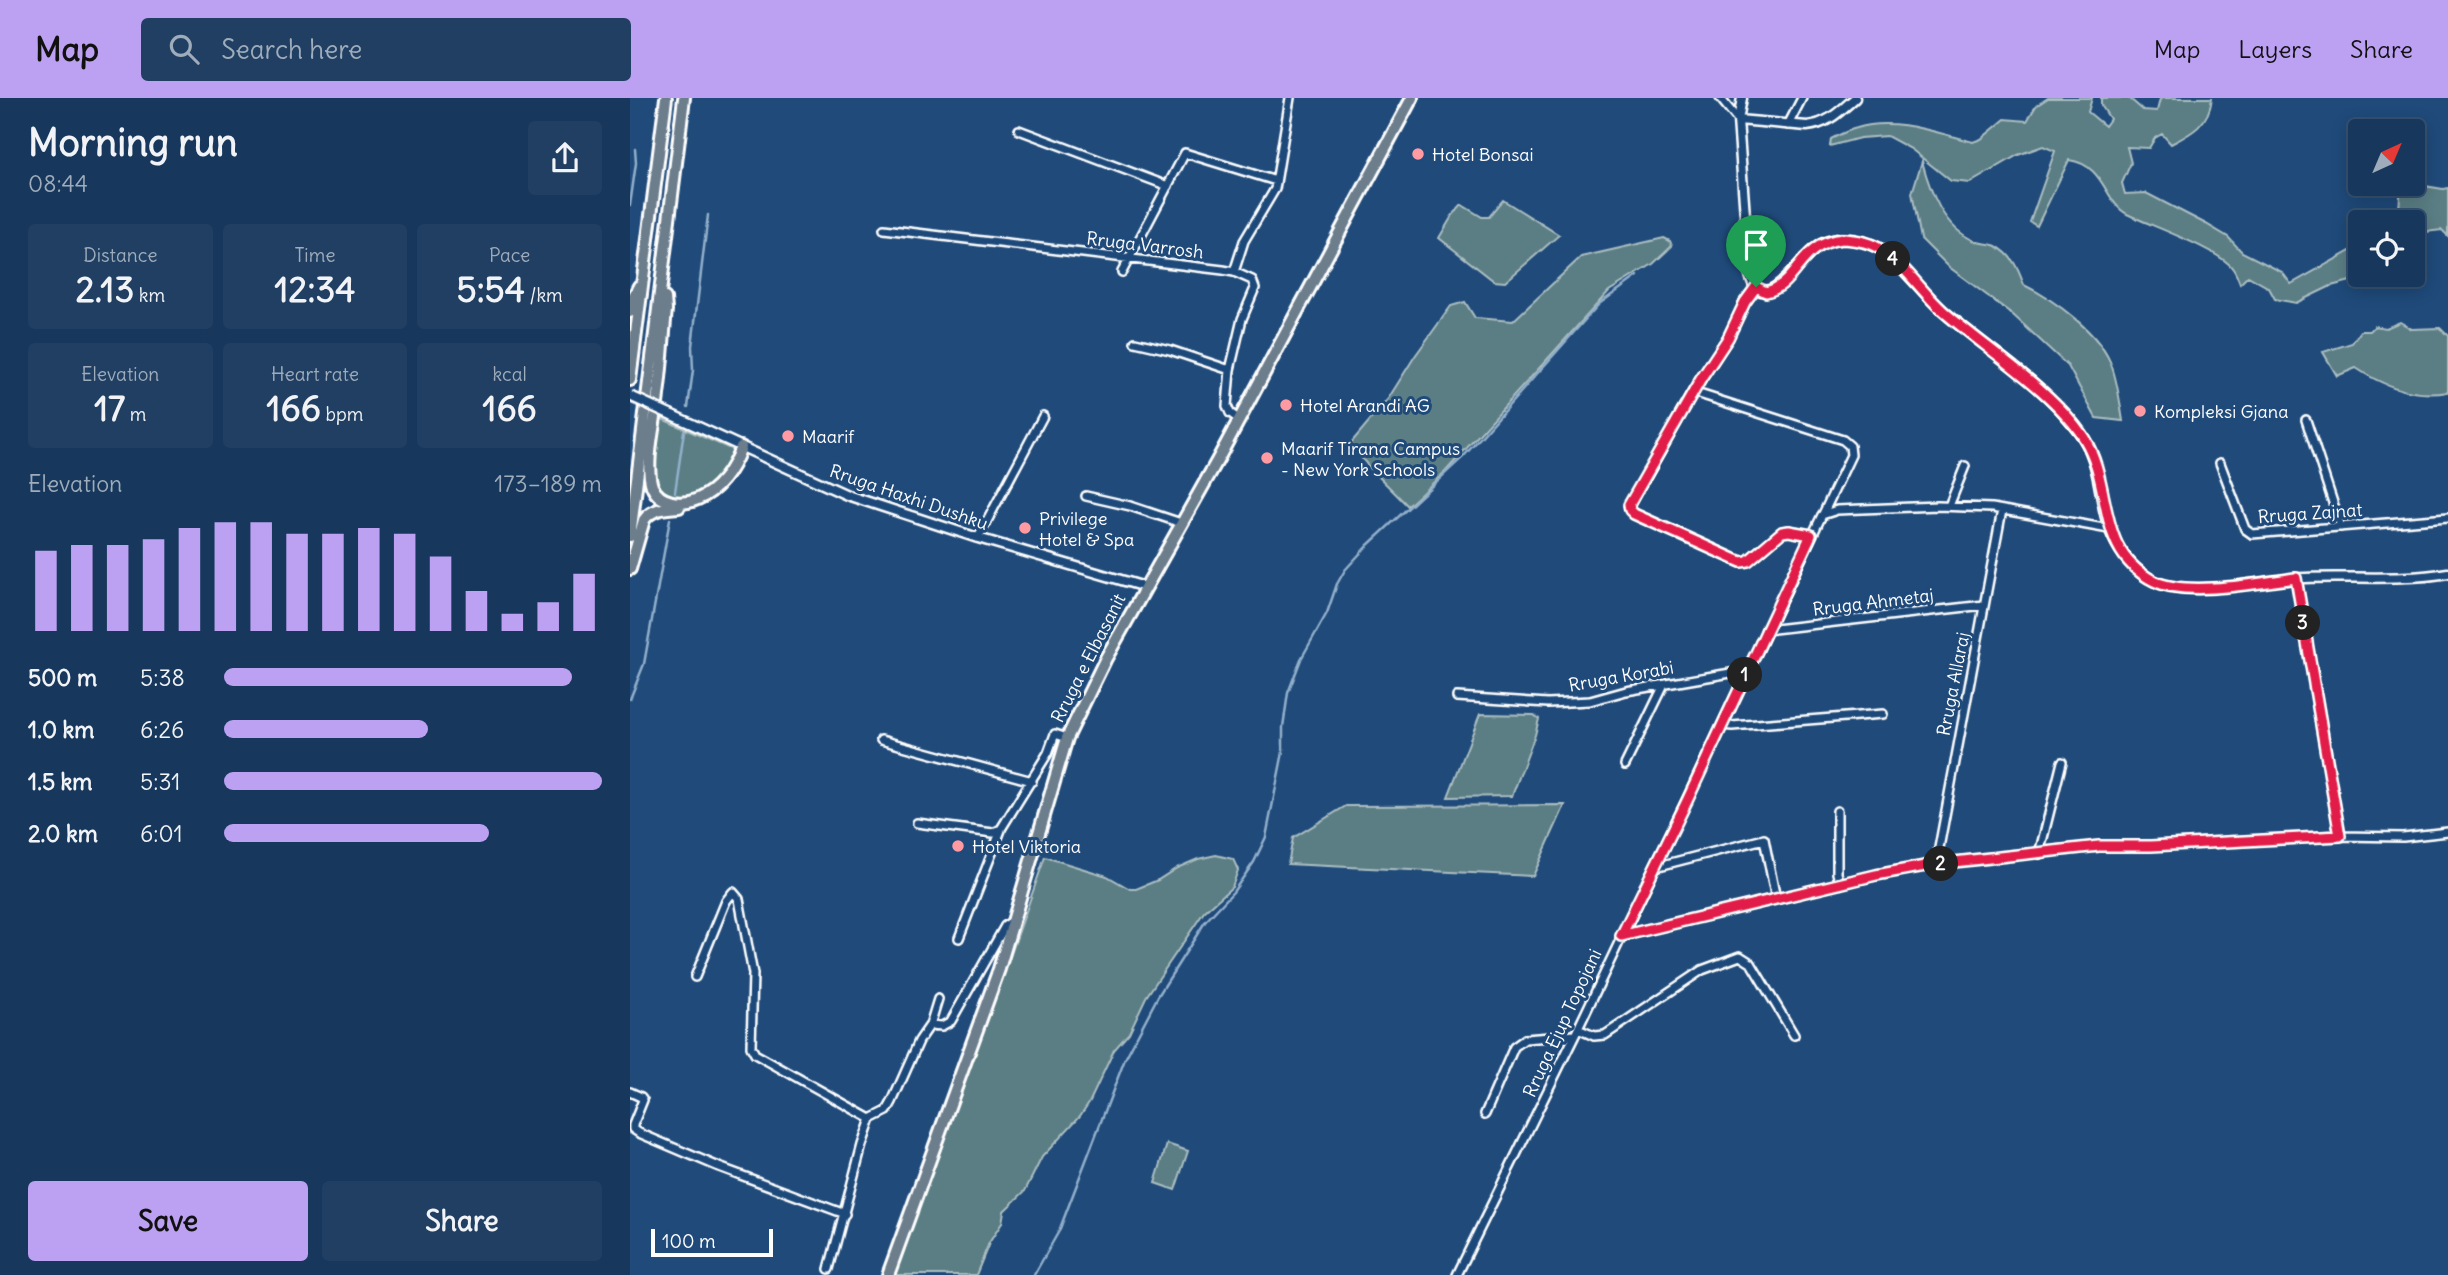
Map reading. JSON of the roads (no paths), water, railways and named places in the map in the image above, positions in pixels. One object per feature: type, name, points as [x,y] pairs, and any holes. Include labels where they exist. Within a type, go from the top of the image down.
[{"type":"main road","points":[[630,380],[666,98]]},
{"type":"main road","points":[[630,536],[684,98]]},
{"type":"main road","name":"Rruga e Elbasanit","points":[[888,1275],[999,969],[1067,738],[1093,682],[1240,420],[1412,98]]},
{"type":"main road","points":[[630,312],[631,302],[644,274]]},
{"type":"main road","points":[[663,278],[666,310],[650,459],[651,484],[660,497],[667,501],[677,503],[695,500],[727,477],[745,449]]},
{"type":"main road","points":[[630,569],[648,514],[664,508],[701,502],[726,483],[745,449]]},
{"type":"street","points":[[1240,420],[1230,413],[1227,406],[1230,370],[1242,319],[1255,286],[1252,281],[1234,272],[1244,241],[1275,189],[1290,98]]},
{"type":"street","points":[[1720,98],[1738,120],[1807,126],[1826,121],[1855,98]]},
{"type":"street","points":[[1742,98],[1738,120],[1749,271],[1756,287],[1766,292],[1777,288],[1805,256],[1827,241],[1855,240],[1884,251],[1934,302],[2025,378],[2077,428],[2094,457],[2109,529],[2133,566],[2144,575],[2167,586],[2197,589],[2296,578],[2448,573]]},
{"type":"street","points":[[1788,125],[1802,98]]},
{"type":"street","points":[[1019,130],[1168,186]]},
{"type":"street","points":[[1122,272],[1185,153],[1276,181]]},
{"type":"street","name":"Rruga Varrosh","points":[[884,229],[1234,272]]},
{"type":"street","points":[[1756,287],[1629,505],[1630,510],[1741,562],[1748,561],[1782,532],[1811,535]]},
{"type":"street","points":[[1135,342],[1170,350],[1230,370]]},
{"type":"street","name":"Rruga Ejup Topojani","points":[[1457,1275],[1577,1032],[1811,535],[1852,454],[1850,446],[1843,440],[1693,392]]},
{"type":"street","name":"Rruga Haxhi Dushku","points":[[630,396],[847,495],[978,538],[1145,587]]},
{"type":"street","points":[[978,538],[1043,416]]},
{"type":"street","points":[[2306,420],[2341,527]]},
{"type":"street","name":"Rruga Zajnat","points":[[2220,463],[2245,529],[2252,534],[2448,518]]},
{"type":"street","points":[[1949,506],[1965,466]]},
{"type":"street","points":[[1086,496],[1130,506],[1181,523]]},
{"type":"street","points":[[1822,515],[1837,510],[1949,506],[2002,510],[2109,529]]},
{"type":"street","name":"Rruga Allaraj","points":[[1936,864],[2002,510]]},
{"type":"street","points":[[2296,578],[2340,836]]},
{"type":"street","name":"Rruga Ahmetaj","points":[[1766,630],[1984,605]]},
{"type":"street","name":"Rruga Korabi","points":[[1457,697],[1548,703],[1590,701],[1626,691],[1748,670]]},
{"type":"street","points":[[1625,765],[1664,685]]},
{"type":"street","points":[[1723,725],[1883,714]]},
{"type":"street","points":[[959,938],[1001,829],[1048,753],[1055,734],[1067,738]]},
{"type":"street","points":[[881,740],[1032,781]]},
{"type":"street","points":[[2039,854],[2062,762]]},
{"type":"street","points":[[1838,811],[1837,873],[1840,884]]},
{"type":"street","points":[[917,823],[993,833],[1001,829]]},
{"type":"street","points":[[1621,936],[1936,864],[2099,846],[2151,846],[2340,836],[2403,837],[2448,832]]},
{"type":"street","points":[[1655,867],[1764,839],[1776,899]]},
{"type":"street","points":[[695,977],[726,901],[733,892],[739,899],[753,974],[751,1047],[755,1054],[872,1119]]},
{"type":"street","points":[[930,1025],[942,1026],[951,1021],[1004,926],[1014,920]]},
{"type":"street","points":[[1485,1114],[1514,1047],[1519,1042],[1577,1032],[1594,1036],[1605,1035],[1702,970],[1740,956],[1751,963],[1794,1035]]},
{"type":"street","points":[[829,1269],[862,1145],[872,1119],[887,1111],[919,1041],[930,1025],[938,999]]},
{"type":"street","points":[[630,1092],[643,1100],[633,1125],[633,1129],[639,1133],[719,1167],[845,1214]]},
{"type":"waterway","points":[[630,205],[636,163],[635,149]]},
{"type":"waterway","points":[[688,407],[693,370],[692,346],[708,215]]},
{"type":"waterway","points":[[1034,1275],[1059,1231],[1125,1059],[1158,996],[1205,922],[1233,892],[1254,862],[1266,837],[1283,752],[1283,727],[1288,693],[1301,659],[1327,613],[1345,570],[1367,546],[1464,456],[1599,304],[1638,276]]},
{"type":"waterway","points":[[675,492],[684,431]]},
{"type":"waterway","points":[[630,699],[644,664],[670,519]]},
{"type":"place","name":"Hotel Bonsai","points":[[1418,154]]},
{"type":"place","name":"Hotel Arandi AG","points":[[1286,405]]},
{"type":"place","name":"Kompleksi Gjana","points":[[2140,411]]},
{"type":"place","name":"Maarif","points":[[788,436]]},
{"type":"place","name":"Maarif Tirana Campus - New York Schools","points":[[1267,458]]},
{"type":"place","name":"Privilege Hotel & Spa","points":[[1025,528]]},
{"type":"place","name":"Hotel Viktoria","points":[[958,846]]}]
